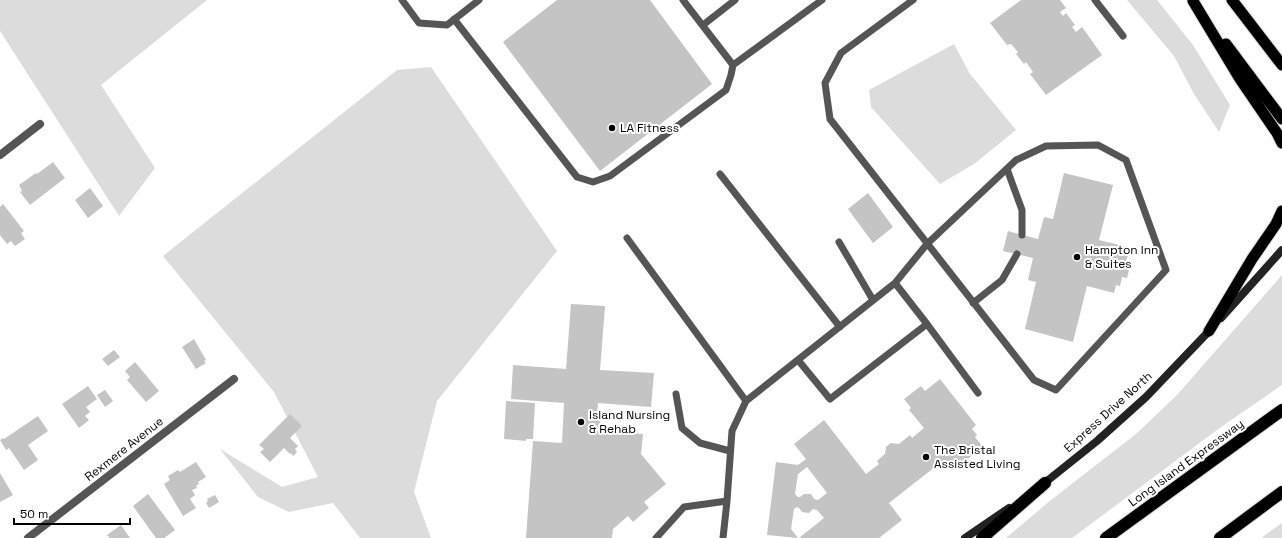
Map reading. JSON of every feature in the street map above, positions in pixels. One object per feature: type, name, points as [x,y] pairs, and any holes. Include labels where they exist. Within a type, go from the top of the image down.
[{"type":"highway","points":[[1192,0],[1282,119]]},
{"type":"highway","points":[[1192,0],[1240,79],[1277,133],[1282,143]]},
{"type":"highway","points":[[1232,0],[1280,59]]},
{"type":"highway","points":[[1209,331],[1252,260],[1276,224],[1282,211]]},
{"type":"highway","name":"Long Island Expressway","points":[[1106,538],[1282,410]]},
{"type":"highway","points":[[982,538],[1045,483]]},
{"type":"highway","points":[[1220,538],[1282,492]]},
{"type":"main road","name":"Express Drive North","points":[[965,538],[1045,483],[1146,398],[1282,250]]},
{"type":"street","points":[[0,155],[40,124]]},
{"type":"street","name":"Rexmere Avenue","points":[[28,538],[234,379]]},
{"type":"lane","points":[[402,0],[419,23],[446,25],[479,0]]},
{"type":"lane","points":[[683,0],[733,64]]},
{"type":"lane","points":[[703,25],[735,0]]},
{"type":"lane","points":[[454,19],[577,177],[593,182],[610,176],[726,90],[733,64],[822,0]]},
{"type":"lane","points":[[723,538],[732,431],[746,401],[895,283],[927,244],[1016,160],[1046,146],[1098,145],[1126,160],[1166,270],[1056,390],[1034,380],[973,303],[927,244],[830,119],[825,83],[841,53],[913,0]]},
{"type":"lane","points":[[1095,0],[1123,36]]},
{"type":"lane","points":[[1007,169],[1022,210],[1022,235]]},
{"type":"lane","points":[[720,174],[840,327]]},
{"type":"lane","points":[[627,238],[746,401]]},
{"type":"lane","points":[[839,242],[873,300]]},
{"type":"lane","points":[[973,303],[1002,280],[1017,254]]},
{"type":"lane","points":[[895,283],[978,393]]},
{"type":"lane","points":[[798,360],[830,399],[927,324]]},
{"type":"lane","points":[[676,394],[682,428],[700,443],[730,451]]},
{"type":"lane","points":[[656,538],[684,507],[727,501]]},
{"type":"shaded area","points":[[0,0],[207,0],[101,85],[155,168],[119,216],[0,31]]},
{"type":"shaded area","points":[[1127,0],[1157,0],[1193,45],[1230,105],[1219,132],[1194,94],[1174,56]]},
{"type":"shaded area","points":[[954,44],[970,74],[1016,130],[974,164],[940,184],[871,107],[869,90]]},
{"type":"shaded area","points":[[431,67],[557,251],[437,401],[414,492],[431,538],[360,538],[333,503],[289,512],[258,497],[220,449],[282,487],[318,477],[274,392],[163,256],[397,70]]},
{"type":"shaded area","points":[[1282,275],[1282,385],[1221,427],[1072,538],[1006,538],[1051,500],[1136,434],[1177,395]]},
{"type":"shaded area","points":[[1282,523],[1282,538],[1261,538],[1279,525]]},
{"type":"building","name":"LA Fitness","points":[[557,0],[650,0],[712,84],[600,171],[503,42]]},
{"type":"building","points":[[1021,0],[1060,0],[1066,8],[1060,12],[1063,16],[1066,13],[1075,25],[1072,27],[1076,32],[1082,27],[1102,55],[1046,95],[1030,74],[1033,72],[1026,62],[1024,64],[1016,54],[1018,52],[1011,44],[1007,45],[990,23]]},
{"type":"building","points":[[53,162],[65,178],[30,205],[20,192],[22,191],[19,185]]},
{"type":"building","name":"Hampton Inn & Suites","points":[[1064,173],[1113,185],[1099,240],[1124,246],[1122,254],[1128,255],[1125,265],[1130,266],[1127,278],[1122,277],[1120,286],[1116,285],[1114,293],[1087,286],[1073,342],[1025,329],[1036,282],[1028,280],[1033,258],[1003,251],[1008,231],[1038,239],[1044,217],[1053,219]]},
{"type":"building","points":[[90,188],[103,206],[88,218],[75,200]]},
{"type":"building","points":[[868,193],[893,227],[873,243],[848,209]]},
{"type":"building","points":[[3,204],[24,231],[21,233],[25,239],[15,246],[11,241],[7,244],[0,235],[0,207]]},
{"type":"building","name":"Island Nursing & Rehab","points":[[571,304],[605,306],[600,370],[654,373],[651,407],[598,403],[597,416],[600,416],[600,428],[596,429],[596,431],[643,434],[641,454],[666,484],[644,502],[649,508],[633,522],[628,516],[613,529],[612,538],[526,538],[533,441],[562,443],[564,403],[511,399],[513,365],[566,369]]},
{"type":"building","points":[[194,339],[206,360],[204,361],[206,363],[196,369],[182,347]]},
{"type":"building","points":[[114,350],[120,357],[108,366],[102,359]]},
{"type":"building","points":[[135,362],[159,391],[146,402],[127,380],[130,377],[125,371]]},
{"type":"building","name":"The Bristal Assisted Living","points":[[940,379],[976,425],[972,429],[977,435],[975,437],[983,447],[955,469],[950,462],[943,467],[940,463],[889,503],[902,520],[879,538],[799,538],[824,518],[817,510],[813,509],[809,513],[802,512],[797,507],[794,509],[791,529],[798,538],[767,535],[776,462],[798,465],[806,459],[794,444],[824,420],[866,474],[879,464],[877,461],[885,454],[886,447],[891,443],[899,444],[910,435],[912,438],[924,428],[909,410],[911,408],[904,399],[921,386],[925,391]],"holes":[[[807,467],[827,493],[818,500],[814,499],[811,494],[804,494],[798,497],[795,494],[798,474]]]},
{"type":"building","points":[[88,386],[97,399],[86,407],[90,412],[85,416],[89,420],[79,428],[62,404]]},
{"type":"building","points":[[105,390],[113,401],[105,407],[97,395]]},
{"type":"building","points":[[506,401],[535,403],[533,439],[526,439],[526,441],[504,439]]},
{"type":"building","points":[[290,414],[302,426],[290,438],[298,446],[295,449],[297,452],[293,456],[284,448],[270,462],[260,452],[264,449],[259,445]]},
{"type":"building","points":[[38,416],[48,431],[28,445],[38,460],[24,470],[9,448],[6,450],[0,440],[3,438],[4,439]]},
{"type":"building","points":[[196,462],[206,477],[198,482],[199,484],[196,486],[197,488],[192,490],[195,495],[190,499],[196,508],[183,516],[164,484],[170,480],[168,476],[178,470],[180,472]]},
{"type":"building","points":[[0,473],[13,495],[0,502]]},
{"type":"building","points":[[148,494],[175,530],[164,538],[156,538],[133,506]]},
{"type":"building","points":[[215,495],[219,502],[209,508],[206,503],[208,501],[207,499]]},
{"type":"building","points":[[121,525],[130,538],[110,538],[107,535]]},
{"type":"place","name":"LA Fitness","points":[[612,128]]},
{"type":"place","name":"Hampton Inn & Suites","points":[[1077,257]]},
{"type":"place","name":"Island Nursing & Rehab","points":[[581,422]]},
{"type":"place","name":"The Bristal Assisted Living","points":[[926,457]]}]
